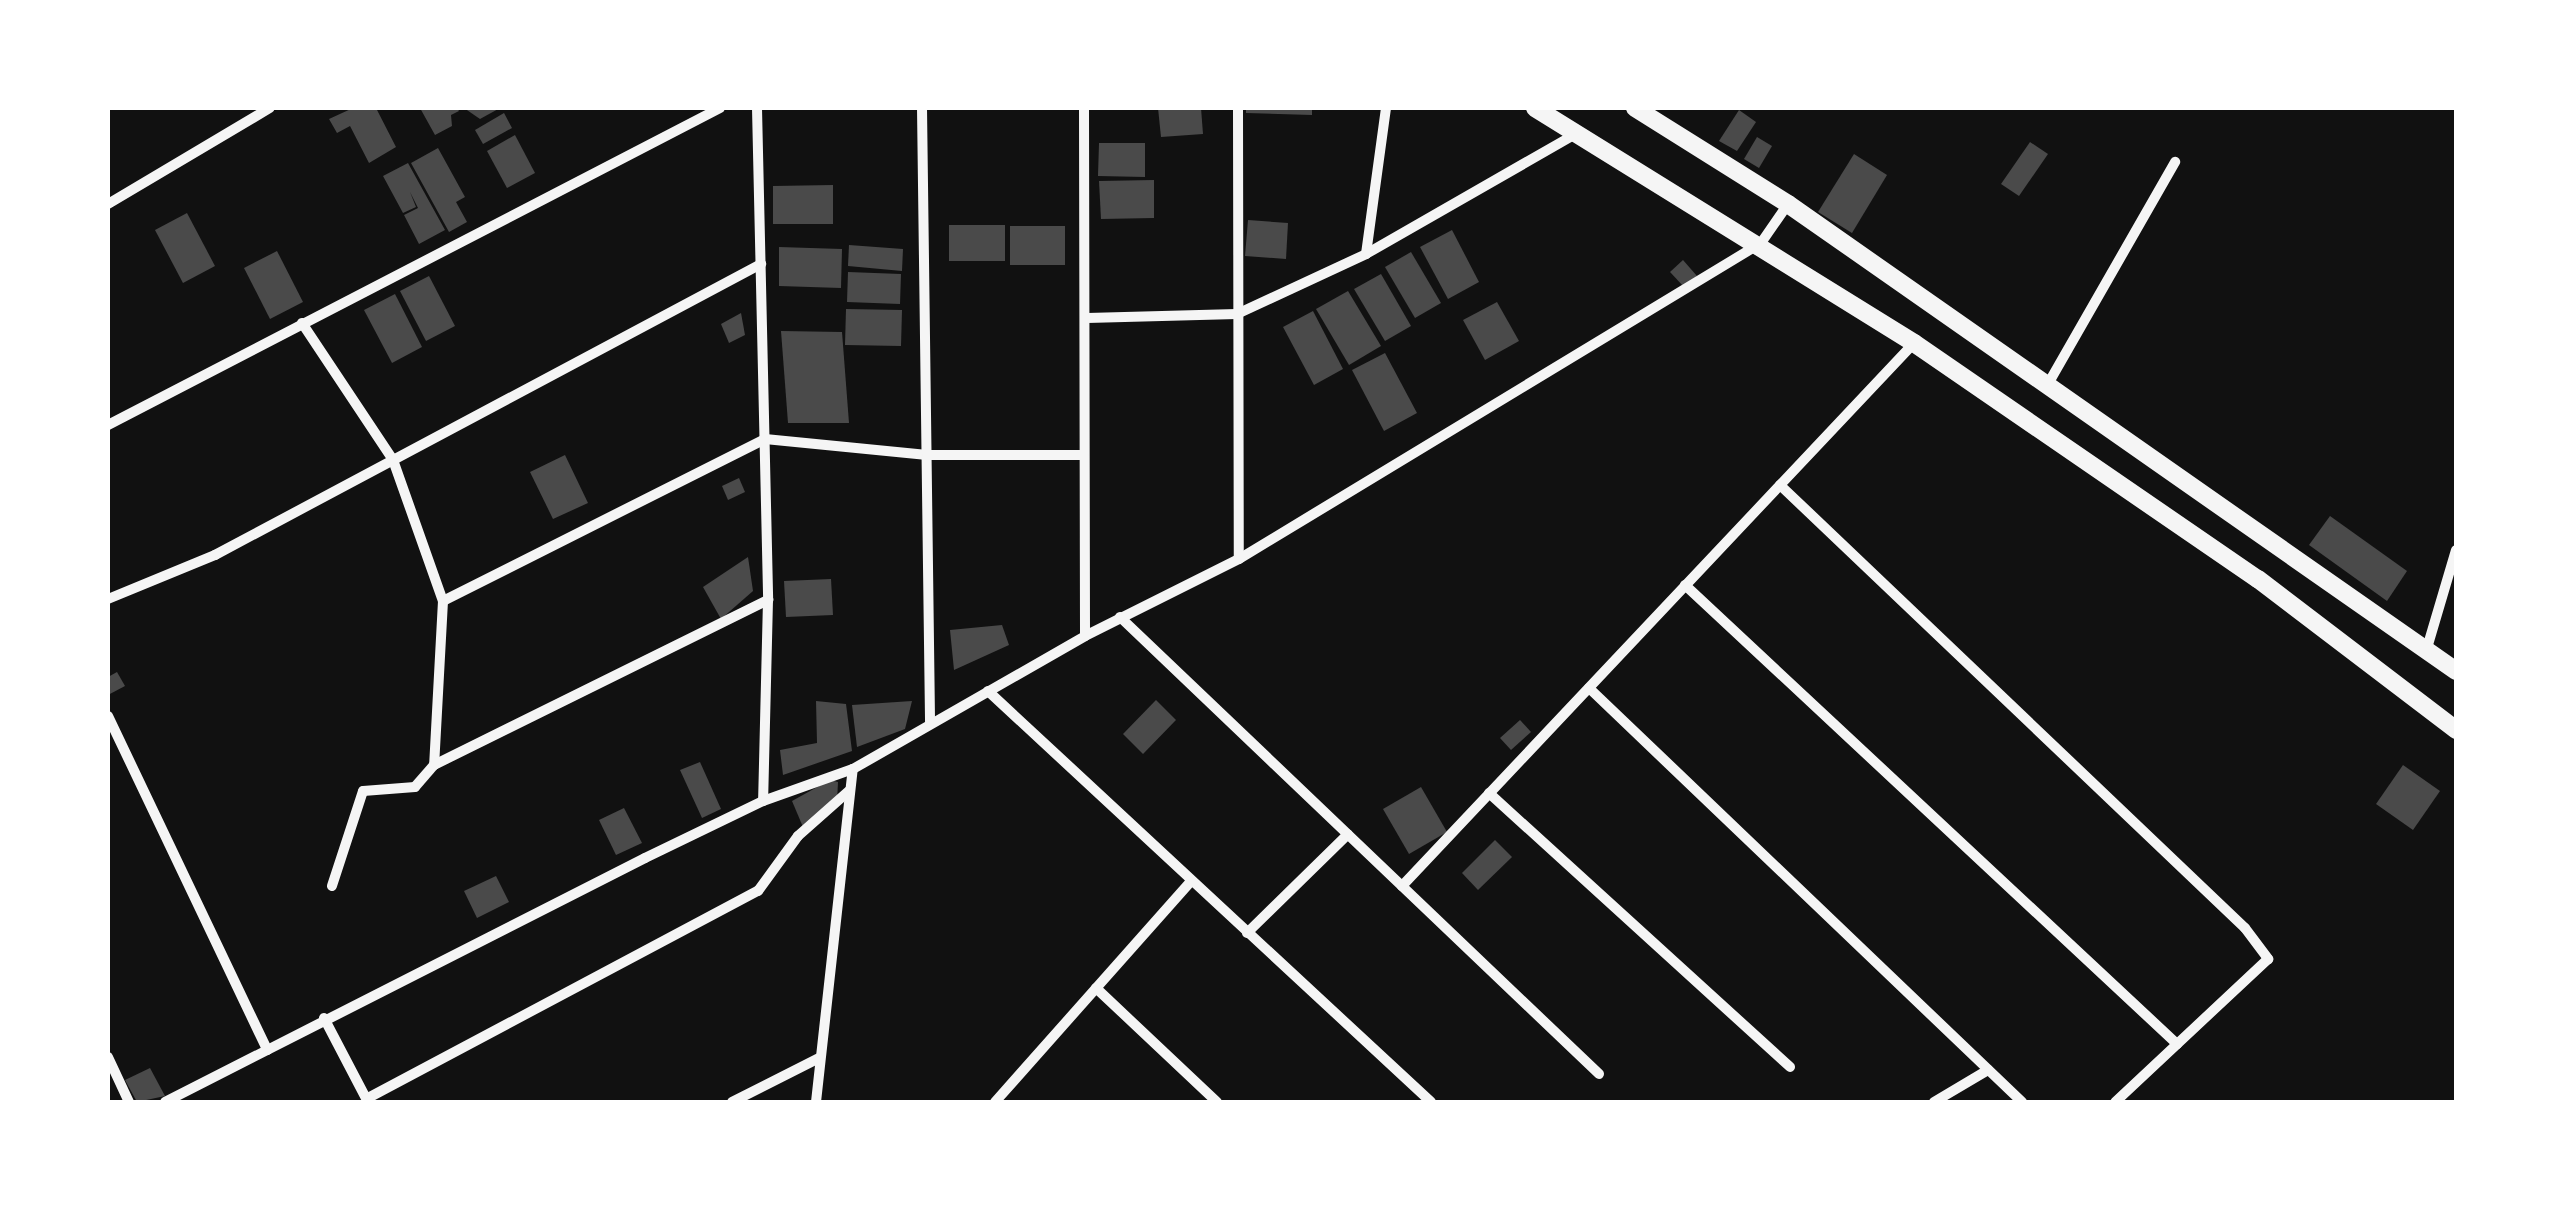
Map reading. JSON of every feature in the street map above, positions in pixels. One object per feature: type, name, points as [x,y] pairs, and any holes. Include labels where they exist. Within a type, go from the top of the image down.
[{"type":"street","points":[[108,204],[270,108]]},
{"type":"street","points":[[108,424],[720,108]]},
{"type":"street","points":[[757,108],[768,600],[763,801]]},
{"type":"street","points":[[922,108],[930,723]]},
{"type":"street","points":[[1084,108],[1085,636]]},
{"type":"street","points":[[1238,108],[1238,559]]},
{"type":"street","points":[[1366,254],[1386,108]]},
{"type":"street","points":[[1535,108],[1762,243],[1914,343],[2258,579],[2456,730]]},
{"type":"street","points":[[1634,108],[1788,204],[2456,671]]},
{"type":"street","points":[[1087,318],[1238,314],[1366,254],[1578,132]]},
{"type":"street","points":[[2048,384],[2175,162]]},
{"type":"street","points":[[165,1102],[324,1018],[763,801],[853,769],[1085,636],[1238,559],[1762,243],[1788,204]]},
{"type":"street","points":[[108,600],[215,555],[761,264]]},
{"type":"street","points":[[302,322],[393,460],[443,600],[434,765]]},
{"type":"street","points":[[1402,886],[1914,343]]},
{"type":"street","points":[[443,600],[765,440],[927,455],[1084,455]]},
{"type":"street","points":[[1780,485],[2244,928],[2268,958],[2115,1102]]},
{"type":"street","points":[[2427,648],[2456,550]]},
{"type":"street","points":[[1686,586],[2176,1044]]},
{"type":"street","points":[[332,886],[363,790],[415,786],[434,765],[768,600]]},
{"type":"street","points":[[1120,617],[1598,1074]]},
{"type":"street","points":[[1588,688],[2022,1102]]},
{"type":"street","points":[[988,691],[1431,1102]]},
{"type":"street","points":[[108,716],[267,1050]]},
{"type":"street","points":[[816,1102],[853,769]]},
{"type":"street","points":[[324,1018],[368,1100],[758,891],[798,836],[850,790]]},
{"type":"street","points":[[1489,793],[1790,1067]]},
{"type":"street","points":[[1247,933],[1348,834]]},
{"type":"street","points":[[995,1102],[1191,880]]},
{"type":"street","points":[[1096,988],[1217,1102]]},
{"type":"street","points":[[108,1057],[129,1102]]},
{"type":"street","points":[[732,1102],[819,1058]]},
{"type":"street","points":[[1934,1102],[1988,1070]]},
{"type":"building","points":[[353,108],[376,108],[396,147],[369,163],[350,126],[337,133],[329,119]]},
{"type":"building","points":[[420,108],[459,111],[451,115],[452,126],[435,135]]},
{"type":"building","points":[[464,108],[500,108],[480,119]]},
{"type":"building","points":[[1158,108],[1201,108],[1203,134],[1161,137]]},
{"type":"building","points":[[1246,108],[1312,108],[1312,115],[1246,113]]},
{"type":"building","points":[[1739,110],[1756,122],[1737,151],[1719,141]]},
{"type":"building","points":[[504,113],[512,128],[483,144],[475,130]]},
{"type":"building","points":[[515,135],[535,173],[507,188],[487,151]]},
{"type":"building","points":[[1757,137],[1772,146],[1759,168],[1744,159]]},
{"type":"building","points":[[2030,142],[2048,154],[2019,196],[2001,184]]},
{"type":"building","points":[[1099,143],[1145,143],[1145,177],[1098,176]]},
{"type":"building","points":[[438,148],[465,197],[456,202],[467,222],[449,232],[411,163]]},
{"type":"building","points":[[1854,154],[1887,175],[1852,233],[1818,212]]},
{"type":"building","points":[[408,163],[445,230],[419,244],[404,215],[418,208],[410,192],[416,207],[403,213],[383,176]]},
{"type":"building","points":[[1154,180],[1154,218],[1101,219],[1099,181]]},
{"type":"building","points":[[833,185],[833,224],[773,224],[773,186]]},
{"type":"building","points":[[187,213],[215,266],[183,283],[155,230]]},
{"type":"building","points":[[1248,220],[1288,223],[1286,259],[1245,256]]},
{"type":"building","points":[[949,225],[1005,225],[1005,261],[949,261]]},
{"type":"building","points":[[1010,226],[1065,226],[1065,265],[1010,265]]},
{"type":"building","points":[[1452,230],[1479,282],[1448,299],[1420,247]]},
{"type":"building","points":[[849,245],[903,249],[902,271],[848,266]]},
{"type":"building","points":[[779,247],[842,249],[841,288],[779,286]]},
{"type":"building","points":[[277,251],[303,302],[270,319],[244,268]]},
{"type":"building","points":[[1411,252],[1441,303],[1415,318],[1385,267]]},
{"type":"building","points":[[1683,260],[1697,276],[1684,287],[1670,272]]},
{"type":"building","points":[[848,272],[901,274],[900,304],[847,302]]},
{"type":"building","points":[[1381,274],[1411,326],[1385,341],[1354,289]]},
{"type":"building","points":[[429,276],[455,326],[426,341],[400,291]]},
{"type":"building","points":[[1348,291],[1381,346],[1349,365],[1316,309]]},
{"type":"building","points":[[395,294],[422,347],[392,363],[364,310]]},
{"type":"building","points":[[1497,302],[1519,341],[1485,360],[1463,320]]},
{"type":"building","points":[[846,309],[902,310],[901,346],[845,345]]},
{"type":"building","points":[[1313,311],[1343,369],[1314,385],[1283,327]]},
{"type":"building","points":[[741,313],[745,335],[729,343],[721,324]]},
{"type":"building","points":[[781,331],[842,332],[849,423],[788,423]]},
{"type":"building","points":[[1385,353],[1417,413],[1384,431],[1352,370]]},
{"type":"building","points":[[565,455],[588,503],[553,519],[530,472]]},
{"type":"building","points":[[739,478],[745,492],[728,500],[722,486]]},
{"type":"building","points":[[2330,516],[2407,571],[2387,601],[2309,545]]},
{"type":"building","points":[[748,557],[753,591],[721,619],[703,587]]},
{"type":"building","points":[[831,579],[833,615],[786,617],[784,581]]},
{"type":"building","points":[[1002,625],[1009,645],[954,670],[950,630]]},
{"type":"building","points":[[117,672],[125,686],[108,695],[108,677]]},
{"type":"building","points":[[1156,700],[1176,720],[1143,754],[1123,734]]},
{"type":"building","points":[[816,701],[846,704],[852,751],[783,775],[780,750],[817,743]]},
{"type":"building","points":[[912,701],[905,729],[857,747],[852,705]]},
{"type":"building","points":[[1520,720],[1531,732],[1511,750],[1500,738]]},
{"type":"building","points":[[700,762],[721,809],[702,818],[680,770]]},
{"type":"building","points":[[2403,765],[2440,791],[2413,830],[2376,804]]},
{"type":"building","points":[[830,780],[838,782],[837,802],[803,827],[792,801]]},
{"type":"building","points":[[1421,787],[1447,832],[1409,854],[1383,809]]},
{"type":"building","points":[[624,808],[642,843],[616,855],[599,820]]},
{"type":"building","points":[[1495,840],[1512,857],[1478,890],[1462,873]]},
{"type":"building","points":[[496,876],[509,902],[477,918],[464,891]]},
{"type":"building","points":[[150,1068],[165,1096],[137,1102],[125,1080]]}]
